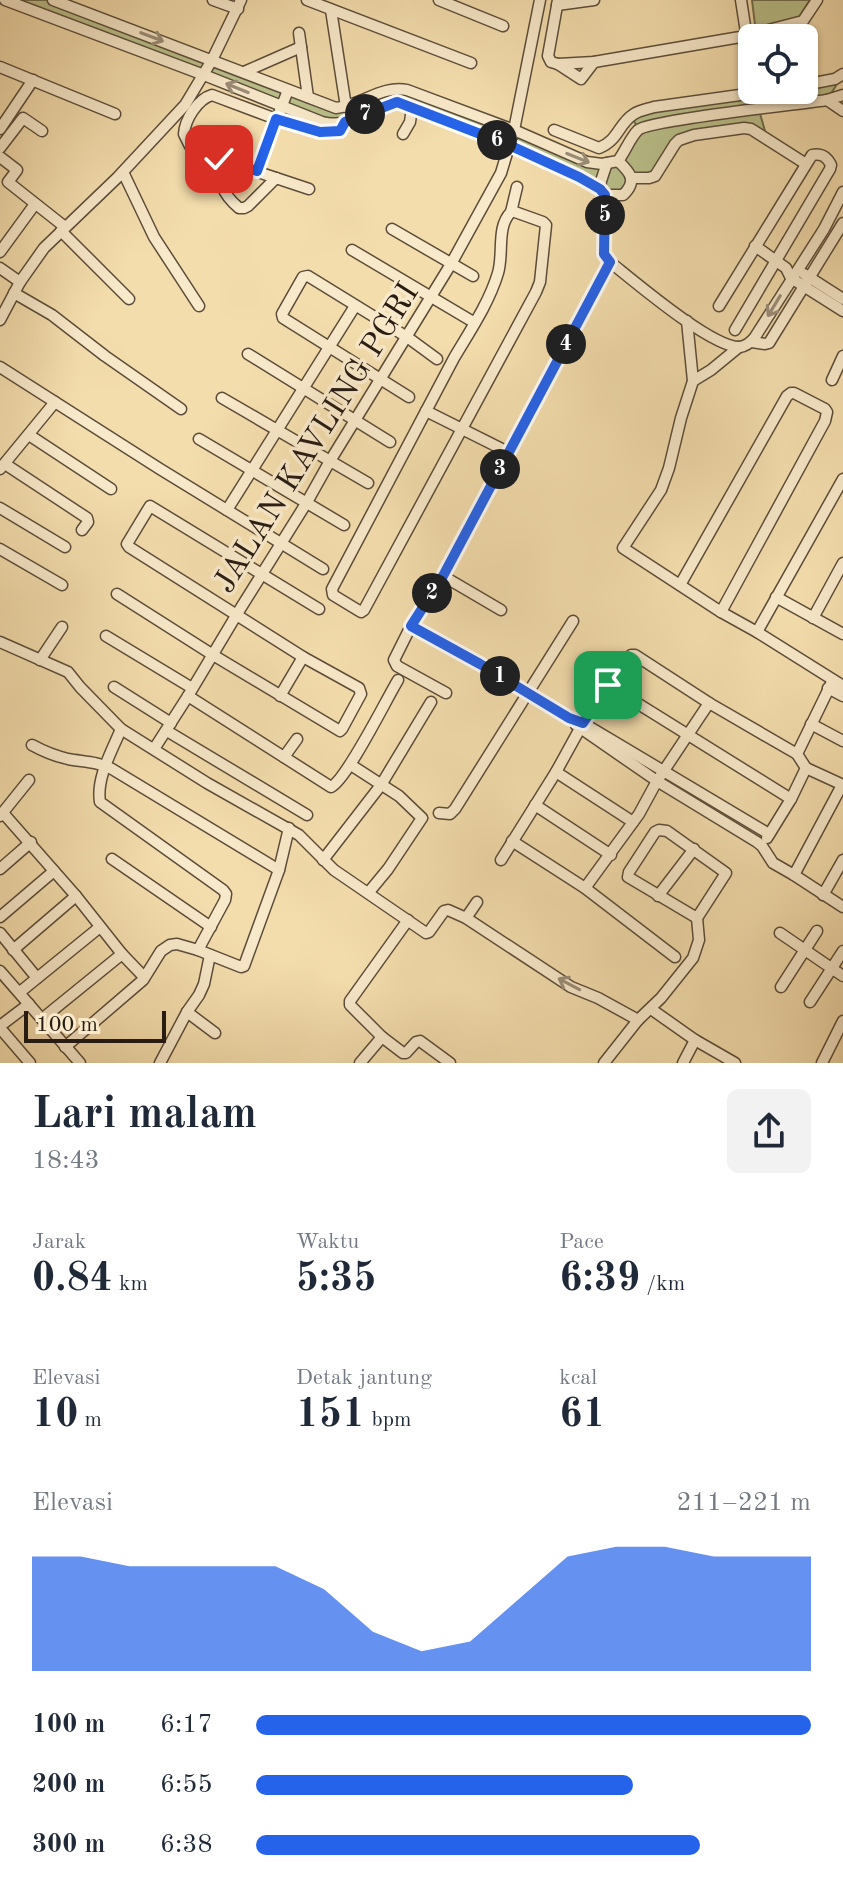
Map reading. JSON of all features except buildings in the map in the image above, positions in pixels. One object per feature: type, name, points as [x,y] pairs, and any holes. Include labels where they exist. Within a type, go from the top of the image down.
[{"type":"street","points":[[5,0],[330,124],[345,122],[400,102],[509,145],[602,192],[623,195],[629,187],[631,178],[626,169],[612,162],[596,165],[587,162],[514,130],[400,88],[336,108],[53,0]]},
{"type":"street","points":[[0,320],[20,282],[44,248],[123,172],[185,105],[204,75],[239,5],[213,0]]},
{"type":"street","points":[[307,0],[471,63]]},
{"type":"street","points":[[439,0],[503,26]]},
{"type":"street","name":"JALAN KAVLING PGRI","points":[[154,749],[432,296],[501,173],[514,130],[540,0]]},
{"type":"street","points":[[594,0],[558,2],[548,56],[551,62],[594,62],[738,37]]},
{"type":"street","points":[[741,0],[744,24]]},
{"type":"street","points":[[792,24],[803,21],[817,0]]},
{"type":"street","points":[[331,10],[346,107]]},
{"type":"street","points":[[299,33],[308,97]]},
{"type":"street","points":[[244,72],[301,47]]},
{"type":"street","points":[[0,67],[115,114]]},
{"type":"street","points":[[818,82],[843,74]]},
{"type":"street","points":[[0,129],[33,80]]},
{"type":"street","points":[[257,171],[288,90]]},
{"type":"street","points":[[309,189],[190,146],[184,134],[187,122],[206,96],[212,95],[320,132],[340,131],[345,122]]},
{"type":"street","points":[[554,130],[599,148],[612,142],[631,116],[654,107],[738,95]]},
{"type":"street","points":[[739,347],[725,344],[687,321],[610,262],[604,254],[602,192],[612,162],[645,127],[843,95]]},
{"type":"street","points":[[827,100],[843,111]]},
{"type":"street","points":[[678,104],[681,120]]},
{"type":"street","points":[[758,104],[759,110]]},
{"type":"street","points":[[406,129],[412,107]]},
{"type":"street","points":[[631,116],[639,130]]},
{"type":"street","points":[[0,148],[23,118],[42,131]]},
{"type":"street","points":[[631,178],[655,176],[679,140],[744,128],[756,131],[806,164]]},
{"type":"street","points":[[719,306],[812,155],[827,157],[831,165],[788,269],[752,342]]},
{"type":"street","points":[[0,157],[17,170],[8,182],[63,229],[129,299]]},
{"type":"street","points":[[219,159],[221,187],[239,208],[248,206],[276,178]]},
{"type":"street","points":[[123,172],[154,237],[199,306]]},
{"type":"street","points":[[513,212],[546,225],[540,282],[364,610],[358,611],[332,592],[495,281],[502,249],[502,227],[506,217],[513,212],[517,187]]},
{"type":"street","points":[[735,330],[839,213],[843,192]]},
{"type":"street","points":[[0,252],[35,204]]},
{"type":"street","points":[[693,381],[739,347],[752,342],[769,343],[843,223]]},
{"type":"street","points":[[392,229],[473,276]]},
{"type":"street","points":[[755,246],[843,311]]},
{"type":"street","points":[[352,250],[470,320]]},
{"type":"street","points":[[446,693],[397,666],[394,660],[411,626],[443,576],[610,262]]},
{"type":"street","points":[[0,268],[20,282]]},
{"type":"street","points":[[409,397],[283,318],[282,314],[305,275],[407,337],[437,359]]},
{"type":"street","points":[[806,281],[843,299]]},
{"type":"street","points":[[14,293],[52,315],[181,409]]},
{"type":"street","points":[[227,510],[355,306]]},
{"type":"street","points":[[687,321],[693,381],[669,468],[661,490],[623,548],[757,632],[835,685],[843,696]]},
{"type":"street","points":[[248,354],[390,442]]},
{"type":"street","points":[[832,380],[843,356]]},
{"type":"street","points":[[0,367],[323,569]]},
{"type":"street","points":[[680,585],[787,396],[794,393],[825,409],[825,421],[721,612]]},
{"type":"street","points":[[222,398],[368,483]]},
{"type":"street","points":[[55,402],[2,467],[87,518],[88,522],[82,530]]},
{"type":"street","points":[[426,411],[508,452]]},
{"type":"street","points":[[29,435],[111,489]]},
{"type":"street","points":[[199,439],[344,525]]},
{"type":"street","points":[[757,632],[843,479]]},
{"type":"street","points":[[117,594],[340,731],[361,694],[359,688],[303,657],[127,546],[150,506],[319,609]]},
{"type":"street","points":[[0,508],[65,547]]},
{"type":"street","points":[[0,549],[62,585]]},
{"type":"street","points":[[813,618],[843,563]]},
{"type":"street","points":[[443,576],[501,610]]},
{"type":"street","points":[[776,597],[843,634]]},
{"type":"street","points":[[439,813],[453,813],[573,621]]},
{"type":"street","points":[[411,626],[480,664],[661,776],[762,846],[773,863],[843,907]]},
{"type":"street","points":[[40,660],[62,627]]},
{"type":"street","points":[[106,636],[331,787],[338,783],[351,765],[398,680]]},
{"type":"street","points":[[2,646],[68,672],[121,729],[207,783],[289,828],[334,870],[428,933],[448,910],[466,918],[571,987],[638,1020]]},
{"type":"street","points":[[501,860],[581,726],[608,685],[631,655],[635,655],[797,754],[806,768],[843,785],[794,875]]},
{"type":"street","points":[[280,696],[303,657]]},
{"type":"street","points":[[608,685],[791,799]]},
{"type":"street","points":[[797,754],[835,685]]},
{"type":"street","points":[[114,687],[169,727],[307,815]]},
{"type":"street","points":[[323,860],[381,785],[431,702]]},
{"type":"street","points":[[585,888],[611,855],[709,703]]},
{"type":"street","points":[[811,724],[843,741]]},
{"type":"street","points":[[121,729],[105,766],[99,792],[102,805],[226,894],[198,950]]},
{"type":"street","points":[[284,757],[297,739]]},
{"type":"street","points":[[32,745],[47,753],[105,766],[279,870]]},
{"type":"street","points":[[351,765],[399,796],[422,818],[369,892]]},
{"type":"street","points":[[762,846],[806,768]]},
{"type":"street","points":[[556,772],[633,822]]},
{"type":"street","points":[[661,776],[769,834]]},
{"type":"street","points":[[29,780],[1,815],[4,814],[31,842],[144,977]]},
{"type":"street","points":[[535,805],[611,855]]},
{"type":"street","points":[[65,1047],[143,980],[161,951],[170,945],[177,944],[244,966],[279,870],[289,828]]},
{"type":"street","points":[[604,1063],[638,1020],[686,969],[697,950],[697,918],[726,873],[667,831],[659,830],[628,877],[697,918]]},
{"type":"street","points":[[512,841],[585,888],[675,957]]},
{"type":"street","points":[[0,869],[31,842]]},
{"type":"street","points":[[658,896],[694,849]]},
{"type":"street","points":[[112,859],[211,927]]},
{"type":"street","points":[[823,895],[843,860]]},
{"type":"street","points":[[0,917],[54,871]]},
{"type":"street","points":[[13,950],[76,896]]},
{"type":"street","points":[[466,918],[477,902]]},
{"type":"street","points":[[408,920],[350,1004],[382,1037],[405,1053],[418,1041],[423,1041],[450,1063]]},
{"type":"street","points":[[20,992],[100,927]]},
{"type":"street","points":[[781,987],[817,931]]},
{"type":"street","points":[[0,933],[37,978]]},
{"type":"street","points":[[780,933],[843,976]]},
{"type":"street","points":[[810,1002],[843,951]]},
{"type":"street","points":[[42,1019],[122,954]]},
{"type":"street","points":[[160,1063],[199,995],[210,955]]},
{"type":"street","points":[[0,971],[80,1063]]},
{"type":"street","points":[[29,1004],[0,1027],[30,1063]]},
{"type":"street","points":[[651,1009],[735,1063]]},
{"type":"street","points":[[187,1012],[215,1033]]},
{"type":"street","points":[[822,1063],[843,1021]]},
{"type":"street","points":[[360,1063],[382,1037]]},
{"type":"street","points":[[683,1063],[695,1040]]},
{"type":"green space","points":[[5,0],[56,0],[336,108],[393,88],[587,162],[618,161],[639,130],[631,116],[738,97],[738,104],[800,104],[759,110],[767,138],[756,131],[679,140],[657,174],[632,178],[623,195],[600,189],[400,102],[338,124]]},
{"type":"green space","points":[[752,0],[810,0],[797,20],[755,24]]},
{"type":"green space","points":[[842,76],[827,100],[818,101],[818,82]]},
{"type":"route","points":[[219,159],[257,171],[276,119],[320,132],[340,131],[345,122],[397,102],[509,145],[579,177],[605,195],[604,254],[610,262],[443,576],[411,626],[569,718],[583,723],[608,685]]}]
